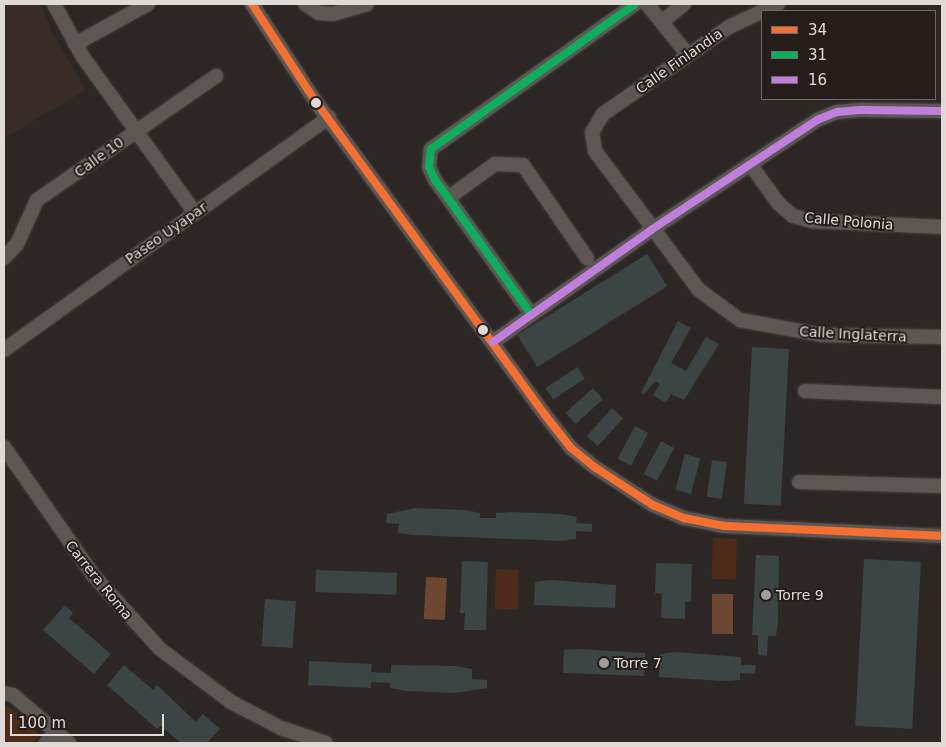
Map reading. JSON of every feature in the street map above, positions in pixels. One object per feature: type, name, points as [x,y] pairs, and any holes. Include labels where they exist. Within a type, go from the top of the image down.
[{"type":"street","points":[[54,4],[75,44],[195,213]]},
{"type":"street","points":[[75,44],[148,4]]},
{"type":"street","points":[[252,4],[329,117],[571,448],[653,505],[684,518],[724,526],[942,536]]},
{"type":"street","points":[[305,4],[319,13],[333,14],[367,4]]},
{"type":"street","points":[[531,314],[448,198],[429,167],[428,157],[436,142],[635,4]]},
{"type":"street","points":[[647,4],[663,21],[688,55]]},
{"type":"street","points":[[663,21],[684,4]]},
{"type":"street","name":"Calle Finlandia","points":[[765,10],[778,4]]},
{"type":"street","name":"Calle Finlandia","points":[[592,132],[603,114],[729,27],[761,12]]},
{"type":"street","name":"Calle 10","points":[[4,258],[17,244],[37,200],[135,130],[216,76]]},
{"type":"street","points":[[493,342],[651,230],[794,134],[837,112],[942,111]]},
{"type":"street","name":"Paseo Uyapar","points":[[4,350],[329,117]]},
{"type":"street","name":"Calle Inglaterra","points":[[592,132],[595,151],[651,230],[699,290],[740,320],[822,335],[942,337]]},
{"type":"street","points":[[448,198],[495,164],[523,164],[587,258]]},
{"type":"street","name":"Calle Polonia","points":[[750,164],[778,204],[793,216],[812,221],[942,227]]},
{"type":"street","points":[[805,391],[942,397]]},
{"type":"street","name":"Carrera Roma","points":[[4,447],[93,575],[160,650],[231,702],[281,728],[326,743]]},
{"type":"street","points":[[799,482],[942,486]]},
{"type":"street","points":[[8,694],[70,743]]},
{"type":"street","points":[[46,743],[56,732]]},
{"type":"shaded area","points":[[4,4],[41,4],[51,31],[86,90],[4,138]]},
{"type":"shaded area","points":[[713,538],[737,539],[736,580],[712,579]]},
{"type":"shaded area","points":[[496,569],[519,570],[518,610],[495,609]]},
{"type":"shaded area","points":[[426,577],[447,578],[445,620],[424,619]]},
{"type":"shaded area","points":[[712,594],[733,594],[733,634],[712,634]]},
{"type":"shaded area","points":[[7,706],[40,735],[32,743],[4,743],[4,707]]},
{"type":"building","points":[[647,254],[667,286],[537,367],[517,335]]},
{"type":"building","points":[[678,321],[691,328],[671,363],[686,371],[706,337],[719,344],[684,400],[671,394],[666,403],[653,395],[660,384],[656,381],[643,395],[641,393]]},
{"type":"building","points":[[752,347],[789,349],[781,506],[744,504]]},
{"type":"building","points":[[577,367],[585,379],[553,400],[545,388]]},
{"type":"building","points":[[593,388],[603,399],[576,424],[566,413]]},
{"type":"building","points":[[612,408],[623,418],[598,446],[587,436]]},
{"type":"building","points":[[635,426],[648,433],[631,466],[618,459]]},
{"type":"building","points":[[661,441],[674,448],[657,481],[644,474]]},
{"type":"building","points":[[685,454],[700,458],[691,494],[675,490]]},
{"type":"building","points":[[712,460],[727,462],[722,499],[707,497]]},
{"type":"building","points":[[415,508],[465,510],[480,513],[480,518],[496,518],[496,513],[512,512],[561,514],[577,517],[576,523],[592,524],[592,532],[576,531],[576,539],[560,541],[414,535],[398,533],[399,524],[386,523],[387,514]]},
{"type":"building","name":"Torre 9","points":[[756,555],[779,556],[778,621],[776,636],[768,636],[767,656],[758,655],[758,635],[752,635]]},
{"type":"building","points":[[864,559],[921,562],[912,729],[855,726]]},
{"type":"building","points":[[462,561],[488,562],[486,630],[464,630],[465,613],[460,613]]},
{"type":"building","points":[[656,563],[692,564],[691,602],[685,602],[685,619],[661,618],[662,594],[655,593]]},
{"type":"building","points":[[316,570],[397,573],[396,595],[315,592]]},
{"type":"building","points":[[551,580],[616,585],[615,608],[534,605],[535,582]]},
{"type":"building","points":[[265,599],[296,601],[293,648],[262,646]]},
{"type":"building","points":[[65,605],[73,613],[69,618],[111,654],[94,674],[43,630]]},
{"type":"building","name":"Torre 7","points":[[579,649],[645,653],[644,676],[563,673],[564,650]]},
{"type":"building","points":[[676,652],[741,657],[741,665],[756,665],[755,674],[740,673],[740,680],[724,681],[659,677],[660,654]]},
{"type":"building","points":[[309,661],[372,664],[371,672],[391,673],[391,665],[456,666],[472,669],[472,679],[487,680],[487,688],[455,693],[406,691],[390,688],[390,683],[371,682],[371,688],[308,685]]},
{"type":"building","points":[[124,665],[153,690],[157,685],[196,722],[203,714],[220,729],[207,743],[181,743],[161,726],[157,729],[107,685]]},
{"type":"transit line","name":"34","points":[[252,4],[316,102],[545,415],[571,448],[596,468],[653,505],[684,518],[724,526],[942,536]]},
{"type":"transit line","name":"31","points":[[531,314],[435,180],[429,167],[431,149],[635,4]]},
{"type":"transit line","name":"16","points":[[493,342],[651,230],[817,120],[837,112],[862,110],[942,111]]},
{"type":"place","name":"Torre 9","points":[[766,595]]},
{"type":"place","name":"Torre 7","points":[[604,663]]}]
